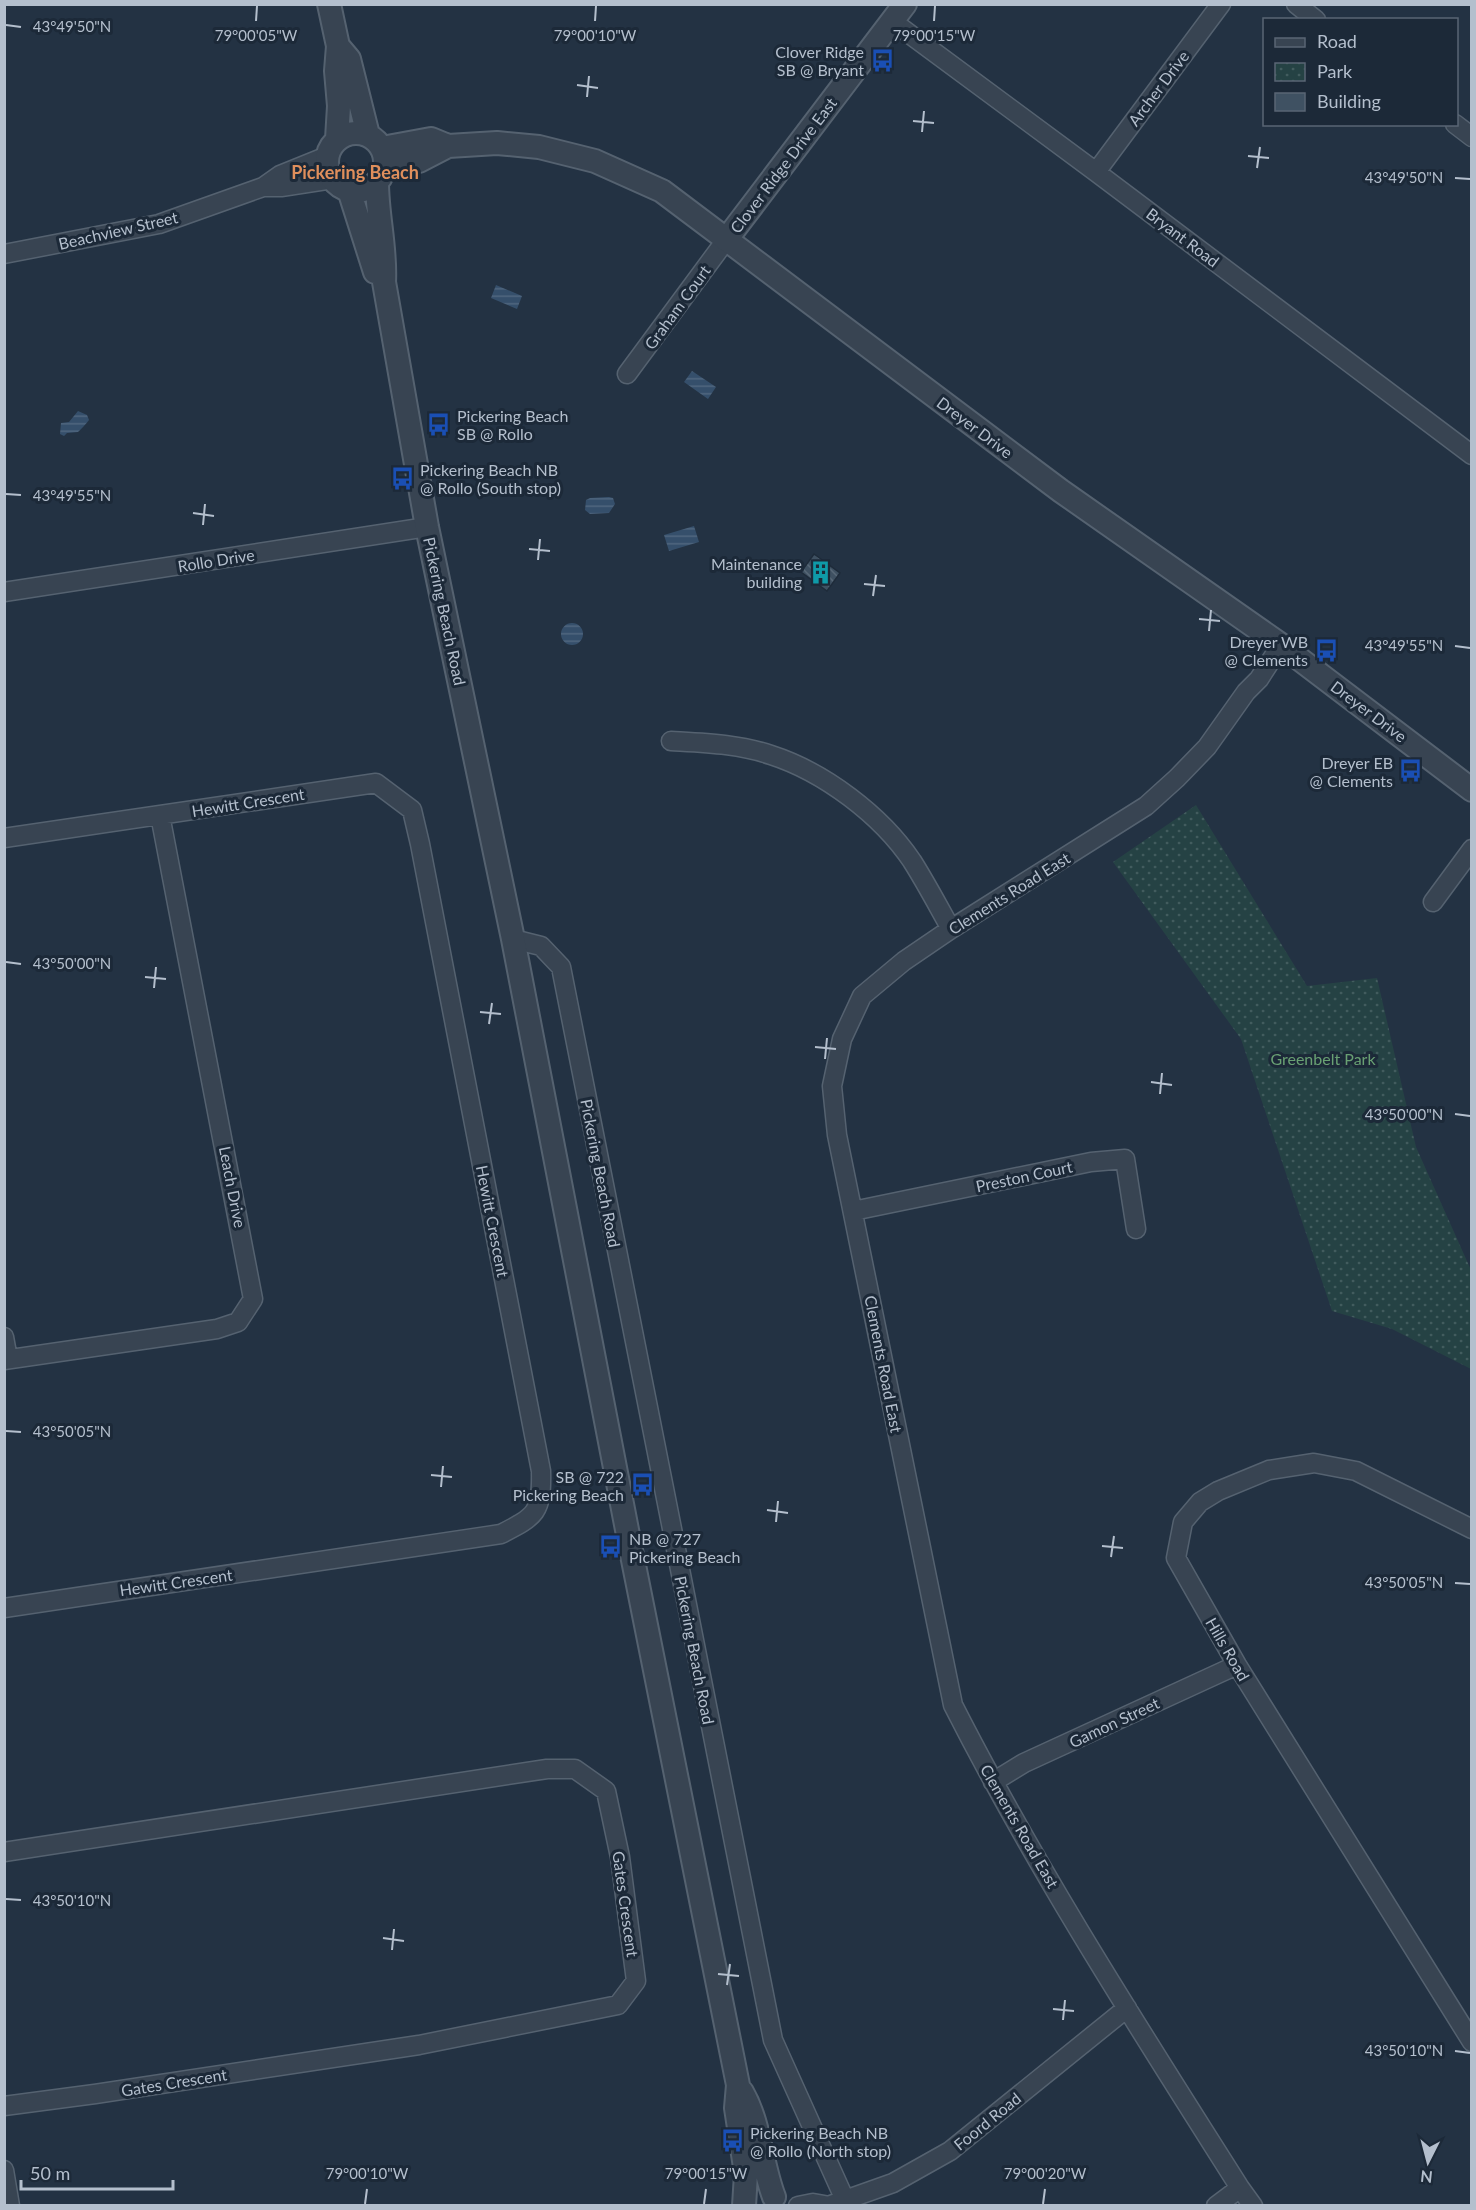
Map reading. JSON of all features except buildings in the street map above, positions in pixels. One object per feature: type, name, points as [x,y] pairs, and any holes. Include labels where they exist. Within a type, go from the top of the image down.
[{"type":"street","name":"Pickering Beach Road","points":[[330,4],[338,46],[336,71],[339,106],[329,172],[341,185],[363,229],[374,270],[384,282]]},
{"type":"street","name":"Archer Drive","points":[[1096,172],[1221,4]]},
{"type":"street","points":[[1296,4],[1314,18]]},
{"type":"street","name":"Bryant Road","points":[[898,13],[1096,172],[1472,455]]},
{"type":"street","name":"Clover Ridge Drive East","points":[[726,240],[898,13]]},
{"type":"street","name":"Pickering Beach Road","points":[[338,46],[349,59],[378,158],[377,203],[385,264],[384,282],[427,527],[513,939],[628,1535],[738,2085],[736,2108],[746,2174],[744,2205]]},
{"type":"street","points":[[1458,126],[1472,137]]},
{"type":"street","points":[[332,148],[346,134],[356,132],[378,158],[369,188],[341,185]]},
{"type":"street","name":"Dreyer Drive","points":[[378,158],[419,161],[448,146],[497,143],[539,147],[594,161],[662,191],[1061,491],[1281,645],[1472,790]]},
{"type":"street","name":"Beachview Street","points":[[4,254],[159,224],[263,186],[332,148]]},
{"type":"street","name":"Beachview Street","points":[[263,186],[341,185]]},
{"type":"street","name":"Graham Court","points":[[627,375],[726,240]]},
{"type":"street","name":"Rollo Drive","points":[[4,592],[427,527]]},
{"type":"street","name":"Clements Road East","points":[[1253,2205],[1127,2008],[993,1782],[953,1705],[837,1135],[832,1086],[842,1039],[862,996],[904,961],[951,928],[1146,806],[1207,747],[1246,692],[1259,679],[1281,645]]},
{"type":"street","points":[[671,741],[718,743],[771,754],[817,774],[879,821],[911,860],[951,928]]},
{"type":"street","name":"Hewitt Crescent","points":[[4,838],[376,783],[412,810],[541,1471],[542,1496],[530,1519],[501,1534],[4,1608]]},
{"type":"street","name":"Leach Drive","points":[[6,1360],[217,1329],[238,1322],[254,1299],[160,815]]},
{"type":"street","points":[[1433,902],[1472,849]]},
{"type":"street","name":"Pickering Beach Road","points":[[513,939],[541,946],[561,967],[773,2040],[835,2204]]},
{"type":"street","name":"Preston Court","points":[[854,1211],[1091,1162],[1125,1158],[1136,1229]]},
{"type":"street","points":[[4,1337],[6,1360]]},
{"type":"street","name":"Hills Road","points":[[1472,1529],[1356,1471],[1314,1463],[1269,1470],[1218,1491],[1200,1502],[1183,1522],[1176,1558],[1237,1665],[1472,2042]]},
{"type":"street","name":"Gamon Street","points":[[993,1782],[1024,1763],[1237,1665]]},
{"type":"street","name":"Gates Crescent","points":[[4,1852],[547,1769],[575,1769],[606,1791],[620,1857],[636,1981],[618,2005],[419,2045],[4,2106]]},
{"type":"street","name":"Foord Road","points":[[798,2205],[835,2204],[893,2183],[950,2151],[1127,2008]]},
{"type":"street","name":"Pickering Beach Road","points":[[738,2085],[749,2104],[765,2172],[781,2201]]},
{"type":"street","points":[[4,2170],[10,2205]]},
{"type":"street","points":[[1216,2205],[1240,2188]]},
{"type":"street","name":"Pickering Beach Road","points":[[744,2205],[762,2196],[781,2201]]},
{"type":"green space","name":"Greenbelt Park","points":[[1196,805],[1307,986],[1377,978],[1416,1147],[1471,1270],[1471,1369],[1392,1329],[1332,1311],[1241,1039],[1113,862]]},
{"type":"water","points":[[496,285],[522,296],[517,309],[491,298]]},
{"type":"water","points":[[692,371],[716,387],[708,399],[684,382]]},
{"type":"water","points":[[78,411],[87,415],[89,420],[78,432],[67,433],[64,436],[60,434],[61,423],[69,422]]},
{"type":"water","points":[[613,498],[615,504],[609,513],[590,514],[585,510],[586,500]]},
{"type":"water","points":[[694,526],[699,542],[669,551],[664,535]]},
{"type":"water","points":[[572,623],[580,626],[583,634],[580,642],[572,645],[564,642],[561,634],[564,626]]},
{"type":"place","name":"Clover Ridge SB @ Bryant","points":[[882,60]]},
{"type":"place","name":"Pickering Beach SB @ Rollo","points":[[439,424]]},
{"type":"place","name":"Pickering Beach NB @ Rollo (South stop)","points":[[402,478]]},
{"type":"place","name":"Maintenance building","points":[[820,572]]},
{"type":"place","name":"Dreyer WB @ Clements","points":[[1326,650]]},
{"type":"place","name":"Dreyer EB @ Clements","points":[[1411,771]]},
{"type":"place","name":"SB @ 722 Pickering Beach","points":[[642,1485]]},
{"type":"place","name":"NB @ 727 Pickering Beach","points":[[611,1547]]},
{"type":"place","name":"Pickering Beach NB @ Rollo (North stop)","points":[[732,2141]]},
{"type":"district","name":"Pickering Beach","points":[[355,172]]}]
